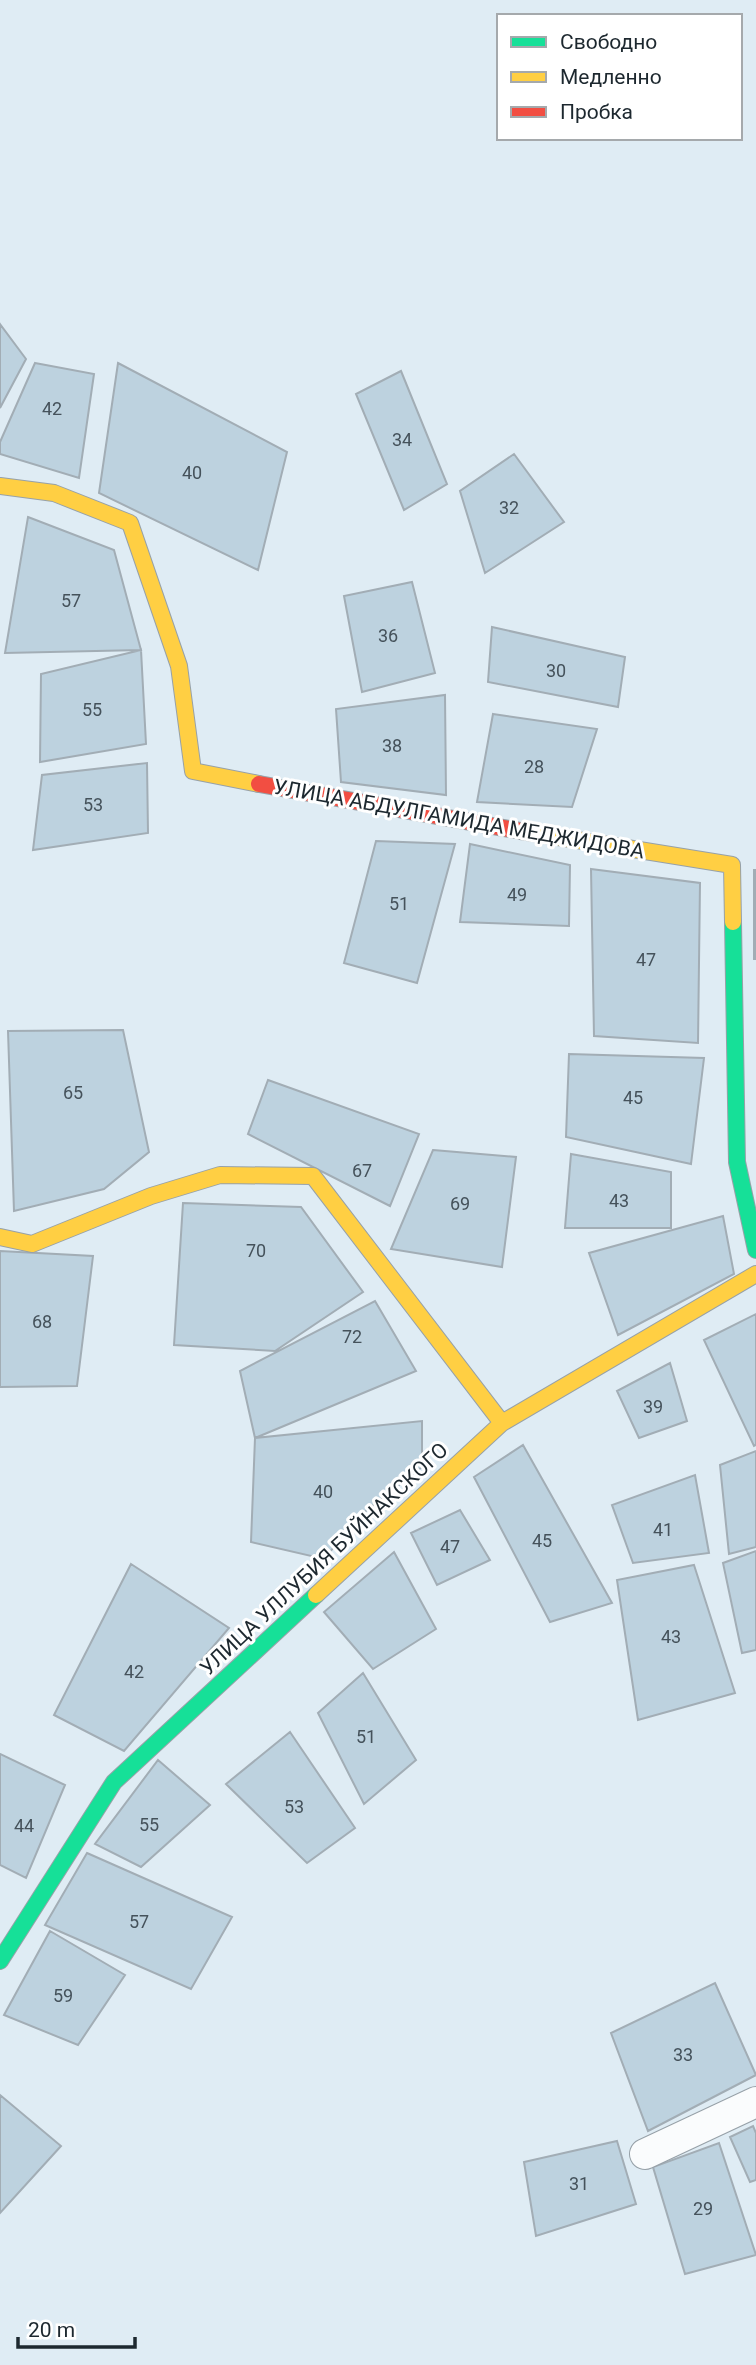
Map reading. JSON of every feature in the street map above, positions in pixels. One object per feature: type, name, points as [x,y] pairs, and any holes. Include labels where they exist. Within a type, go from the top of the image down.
[{"type":"street","name":"УЛИЦА АБДУЛГАМИДА МЕДЖИДОВА","points":[[0,486],[54,493],[130,523],[179,666],[193,771],[426,816],[732,865],[737,1162],[756,1250]]},
{"type":"street","points":[[0,1237],[32,1244],[151,1196],[220,1175],[313,1176],[502,1423]]},
{"type":"street","name":"УЛИЦА УЛЛУБИЯ БУЙНАКСКОГО","points":[[0,1961],[114,1782],[502,1423],[649,1334],[756,1274]]},
{"type":"street","points":[[645,2154],[756,2102]]},
{"type":"building","points":[[0,324],[26,359],[0,408]]},
{"type":"building","points":[[35,363],[94,374],[79,478],[0,454],[0,442]]},
{"type":"building","points":[[118,363],[287,452],[258,570],[99,493]]},
{"type":"building","points":[[401,371],[447,484],[404,510],[356,394]]},
{"type":"building","points":[[514,454],[564,522],[485,573],[460,491]]},
{"type":"building","points":[[28,517],[114,550],[141,650],[5,653]]},
{"type":"building","points":[[412,582],[435,673],[362,692],[344,596]]},
{"type":"building","points":[[492,627],[625,657],[618,707],[488,682]]},
{"type":"building","points":[[141,650],[146,744],[40,762],[41,674]]},
{"type":"building","points":[[445,695],[446,795],[341,782],[336,709]]},
{"type":"building","points":[[493,714],[597,729],[572,807],[477,802]]},
{"type":"building","points":[[147,763],[148,833],[33,850],[42,775]]},
{"type":"building","points":[[376,841],[455,844],[417,983],[344,963]]},
{"type":"building","points":[[470,844],[570,865],[569,926],[460,922]]},
{"type":"building","points":[[591,869],[700,883],[698,1043],[594,1036]]},
{"type":"building","points":[[756,870],[756,959],[754,959]]},
{"type":"building","points":[[123,1030],[149,1152],[104,1189],[14,1211],[8,1031]]},
{"type":"building","points":[[569,1054],[704,1058],[691,1164],[566,1137]]},
{"type":"building","points":[[268,1080],[419,1134],[390,1206],[248,1134]]},
{"type":"building","points":[[433,1150],[516,1157],[502,1267],[391,1249]]},
{"type":"building","points":[[571,1154],[671,1172],[671,1228],[565,1228]]},
{"type":"building","points":[[183,1203],[301,1207],[363,1292],[275,1351],[174,1345]]},
{"type":"building","points":[[723,1216],[734,1274],[618,1335],[589,1253]]},
{"type":"building","points":[[0,1251],[93,1256],[77,1386],[0,1387]]},
{"type":"building","points":[[375,1301],[416,1371],[255,1438],[240,1371]]},
{"type":"building","points":[[756,1314],[756,1445],[754,1446],[704,1340]]},
{"type":"building","points":[[670,1363],[687,1421],[639,1438],[617,1391]]},
{"type":"building","points":[[422,1421],[422,1467],[362,1514],[324,1559],[251,1542],[255,1438]]},
{"type":"building","points":[[523,1445],[612,1603],[550,1622],[474,1477]]},
{"type":"building","points":[[756,1451],[756,1547],[729,1554],[720,1465]]},
{"type":"building","points":[[695,1475],[709,1553],[633,1563],[612,1505]]},
{"type":"building","points":[[460,1510],[490,1560],[437,1585],[411,1533]]},
{"type":"building","points":[[756,1551],[756,1650],[742,1653],[723,1563]]},
{"type":"building","points":[[394,1552],[436,1629],[373,1669],[324,1612]]},
{"type":"building","points":[[131,1564],[229,1628],[124,1751],[54,1715]]},
{"type":"building","points":[[694,1565],[735,1693],[638,1720],[617,1580]]},
{"type":"building","points":[[363,1673],[416,1760],[364,1804],[318,1713]]},
{"type":"building","points":[[290,1732],[355,1828],[307,1863],[226,1784]]},
{"type":"building","points":[[0,1754],[65,1785],[26,1878],[0,1865]]},
{"type":"building","points":[[158,1760],[210,1805],[141,1867],[95,1844]]},
{"type":"building","points":[[87,1853],[232,1917],[191,1989],[45,1925]]},
{"type":"building","points":[[50,1931],[125,1975],[78,2045],[4,2015]]},
{"type":"building","points":[[715,1983],[756,2075],[648,2131],[611,2033]]},
{"type":"building","points":[[0,2095],[61,2146],[0,2213]]},
{"type":"building","points":[[753,2126],[756,2133],[756,2180],[750,2182],[730,2137]]},
{"type":"building","points":[[617,2141],[636,2204],[536,2236],[524,2162]]},
{"type":"building","points":[[719,2143],[756,2255],[685,2274],[653,2167]]},
{"type":"traffic: fast","points":[[733,922],[737,1162],[756,1250]]},
{"type":"traffic: fast","points":[[0,1961],[114,1782],[316,1595]]},
{"type":"traffic: slow","points":[[0,486],[54,493],[130,523],[179,666],[193,771],[259,784]]},
{"type":"traffic: slow","points":[[521,831],[732,865],[733,922]]},
{"type":"traffic: slow","points":[[0,1237],[32,1244],[151,1196],[220,1175],[313,1176],[502,1423]]},
{"type":"traffic: slow","points":[[316,1595],[502,1423],[756,1274]]},
{"type":"traffic: jam","points":[[259,784],[521,831]]}]
